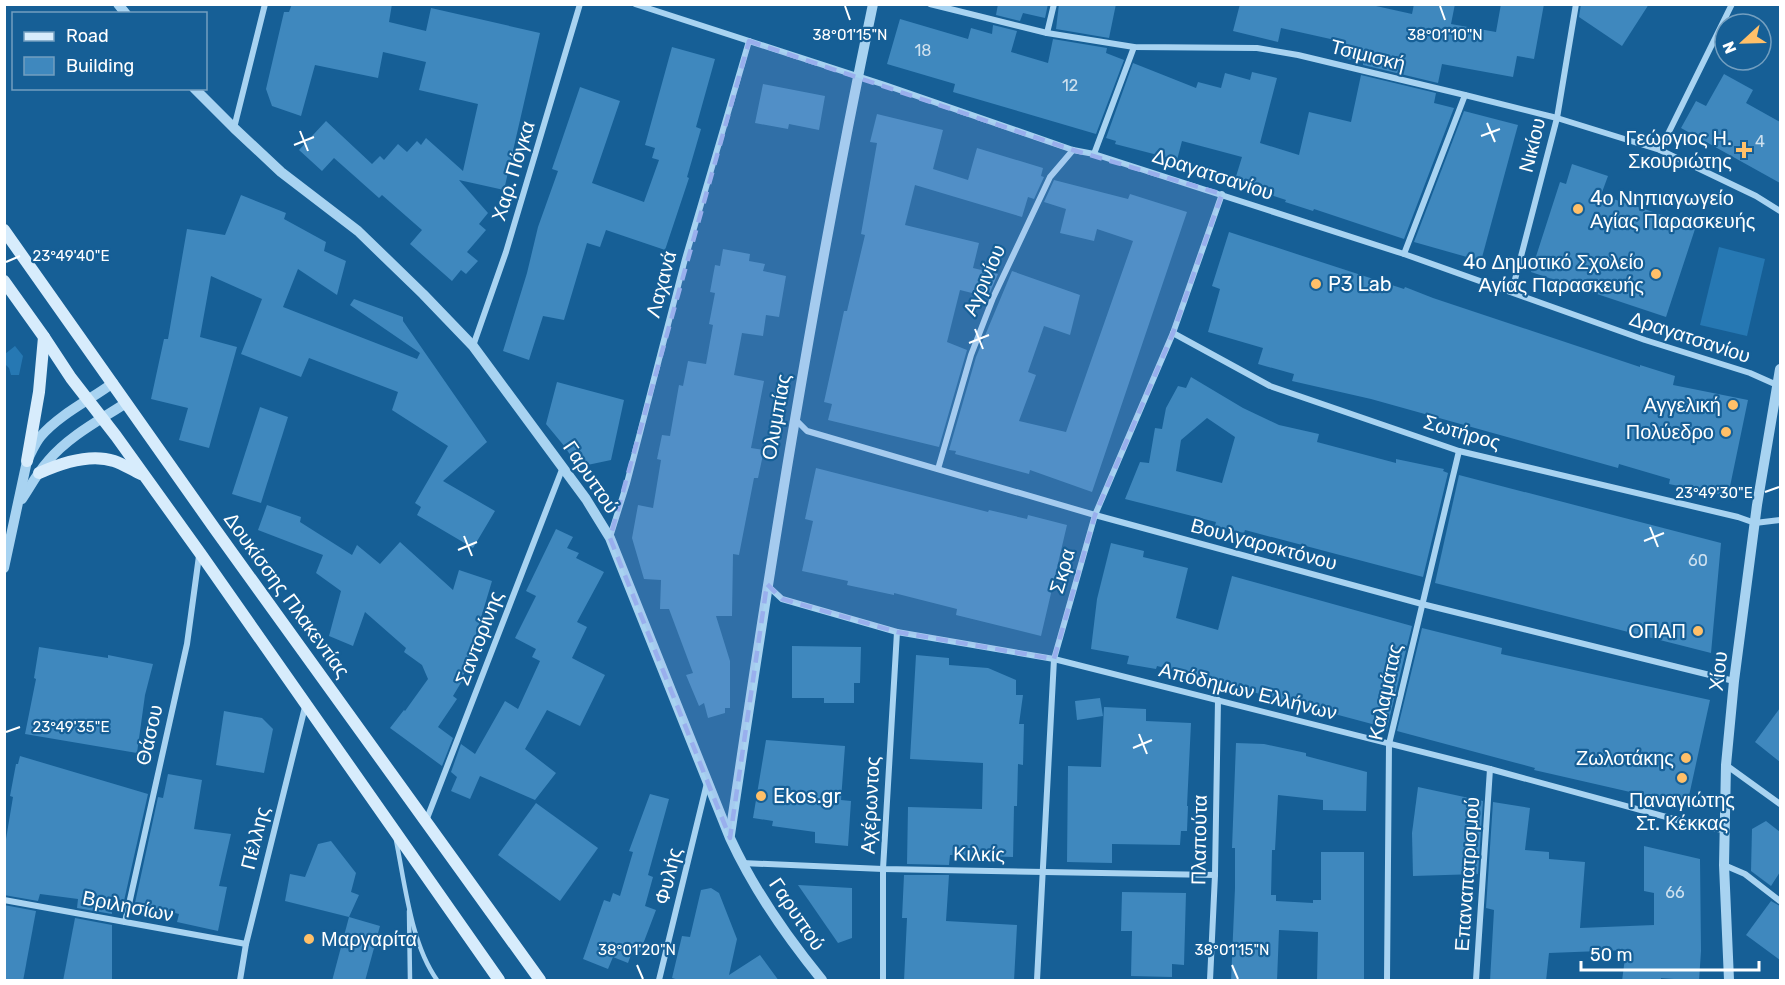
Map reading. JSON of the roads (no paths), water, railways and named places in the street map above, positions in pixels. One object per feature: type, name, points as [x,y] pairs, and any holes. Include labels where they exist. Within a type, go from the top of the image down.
[{"type":"main road","name":"Δουκίσσης Πλακεντίας","points":[[4,230],[540,981]]},
{"type":"main road","points":[[4,281],[70,378],[200,553],[499,981]]},
{"type":"main road","points":[[27,461],[39,392],[44,337]]},
{"type":"main road","points":[[39,473],[62,463],[104,459],[114,461],[143,475]]},
{"type":"street","points":[[234,128],[265,4]]},
{"type":"street","name":"Χαρ. Πόγκα","points":[[473,346],[506,252],[580,4]]},
{"type":"street","name":"Δραγατσανίου","points":[[635,4],[749,40],[1073,150],[1094,154],[1222,194],[1404,254],[1645,340],[1750,373],[1777,385]]},
{"type":"street","name":"Ολυμπίας","points":[[730,838],[794,418],[873,4]]},
{"type":"street","name":"Τσιμισκή","points":[[930,4],[1047,33],[1134,47],[1257,48],[1298,55],[1465,95],[1557,118],[1660,150],[1780,210]]},
{"type":"street","points":[[1047,33],[1054,4]]},
{"type":"street","name":"Νικίου","points":[[1512,291],[1557,118],[1576,4]]},
{"type":"street","points":[[1660,150],[1732,4]]},
{"type":"street","name":"Λαχανά","points":[[610,538],[627,483],[685,259],[749,40]]},
{"type":"street","points":[[1094,154],[1134,47]]},
{"type":"street","name":"Γαρυττού","points":[[196,90],[281,172],[358,231],[440,310],[473,346],[564,467],[610,538],[742,863],[787,937],[822,981]]},
{"type":"street","points":[[1404,254],[1465,95]]},
{"type":"street","name":"Αγρινίου","points":[[938,469],[971,355],[993,298],[1050,177],[1073,150]]},
{"type":"street","name":"Σκρα","points":[[1037,981],[1054,659],[1095,515],[1173,333],[1222,194]]},
{"type":"street","name":"Σωτήρος","points":[[1173,333],[1270,386],[1459,451],[1738,517],[1755,523]]},
{"type":"street","name":"Χίου","points":[[1729,981],[1724,866],[1726,765],[1734,681],[1755,523],[1780,369]]},
{"type":"street","points":[[4,568],[27,461],[41,436],[62,418],[113,383]]},
{"type":"street","points":[[18,505],[57,451],[126,403]]},
{"type":"street","name":"Βουλγαροκτόνου","points":[[794,418],[807,431],[1095,515],[1422,604],[1734,681]]},
{"type":"street","name":"Καλαμάτας","points":[[1387,981],[1389,744],[1459,451]]},
{"type":"street","name":"Σαντορίνης","points":[[426,822],[564,467]]},
{"type":"street","points":[[1755,523],[1780,520]]},
{"type":"street","name":"Θάσου","points":[[125,922],[187,644],[200,553]]},
{"type":"street","name":"Απόδημων Ελλήνων","points":[[767,584],[782,599],[897,632],[1054,659],[1490,769],[1703,827],[1724,830]]},
{"type":"street","name":"Αχέρωντος","points":[[883,981],[883,868],[897,632]]},
{"type":"street","name":"Πλαπούτα","points":[[1210,981],[1215,875],[1218,700]]},
{"type":"street","name":"Πέλλης","points":[[240,981],[246,945],[306,705]]},
{"type":"street","points":[[1726,765],[1780,804]]},
{"type":"street","name":"Επαναπατρισμού","points":[[1476,981],[1490,769]]},
{"type":"street","name":"Φυλής","points":[[659,981],[707,779]]},
{"type":"street","name":"Κιλκίς","points":[[742,863],[1215,875]]},
{"type":"street","points":[[1724,866],[1745,874],[1780,901]]},
{"type":"street","name":"Βριλησίων","points":[[4,900],[246,945]]},
{"type":"lane","points":[[395,835],[417,935],[431,972],[438,981]]},
{"type":"lane","points":[[409,902],[410,981]]},
{"type":"place","name":"Γεώργιος Η. Σκουριώτης","points":[[1744,150]]},
{"type":"place","name":"4ο Νηπιαγωγείο Αγίας Παρασκευής","points":[[1578,209]]},
{"type":"place","name":"4ο Δημοτικό Σχολείο Αγίας Παρασκευής","points":[[1656,274]]},
{"type":"place","name":"P3 Lab","points":[[1316,284]]},
{"type":"place","name":"Αγγελική","points":[[1733,405]]},
{"type":"place","name":"Πολύεδρο","points":[[1726,432]]},
{"type":"place","name":"ΟΠΑΠ","points":[[1698,631]]},
{"type":"place","name":"Ζωλοτάκης","points":[[1686,758]]},
{"type":"place","name":"Παναγιώτης Στ. Κέκκας","points":[[1682,778]]},
{"type":"place","name":"Ekos.gr","points":[[761,796]]},
{"type":"place","name":"Μαργαρίτα","points":[[309,939]]}]
